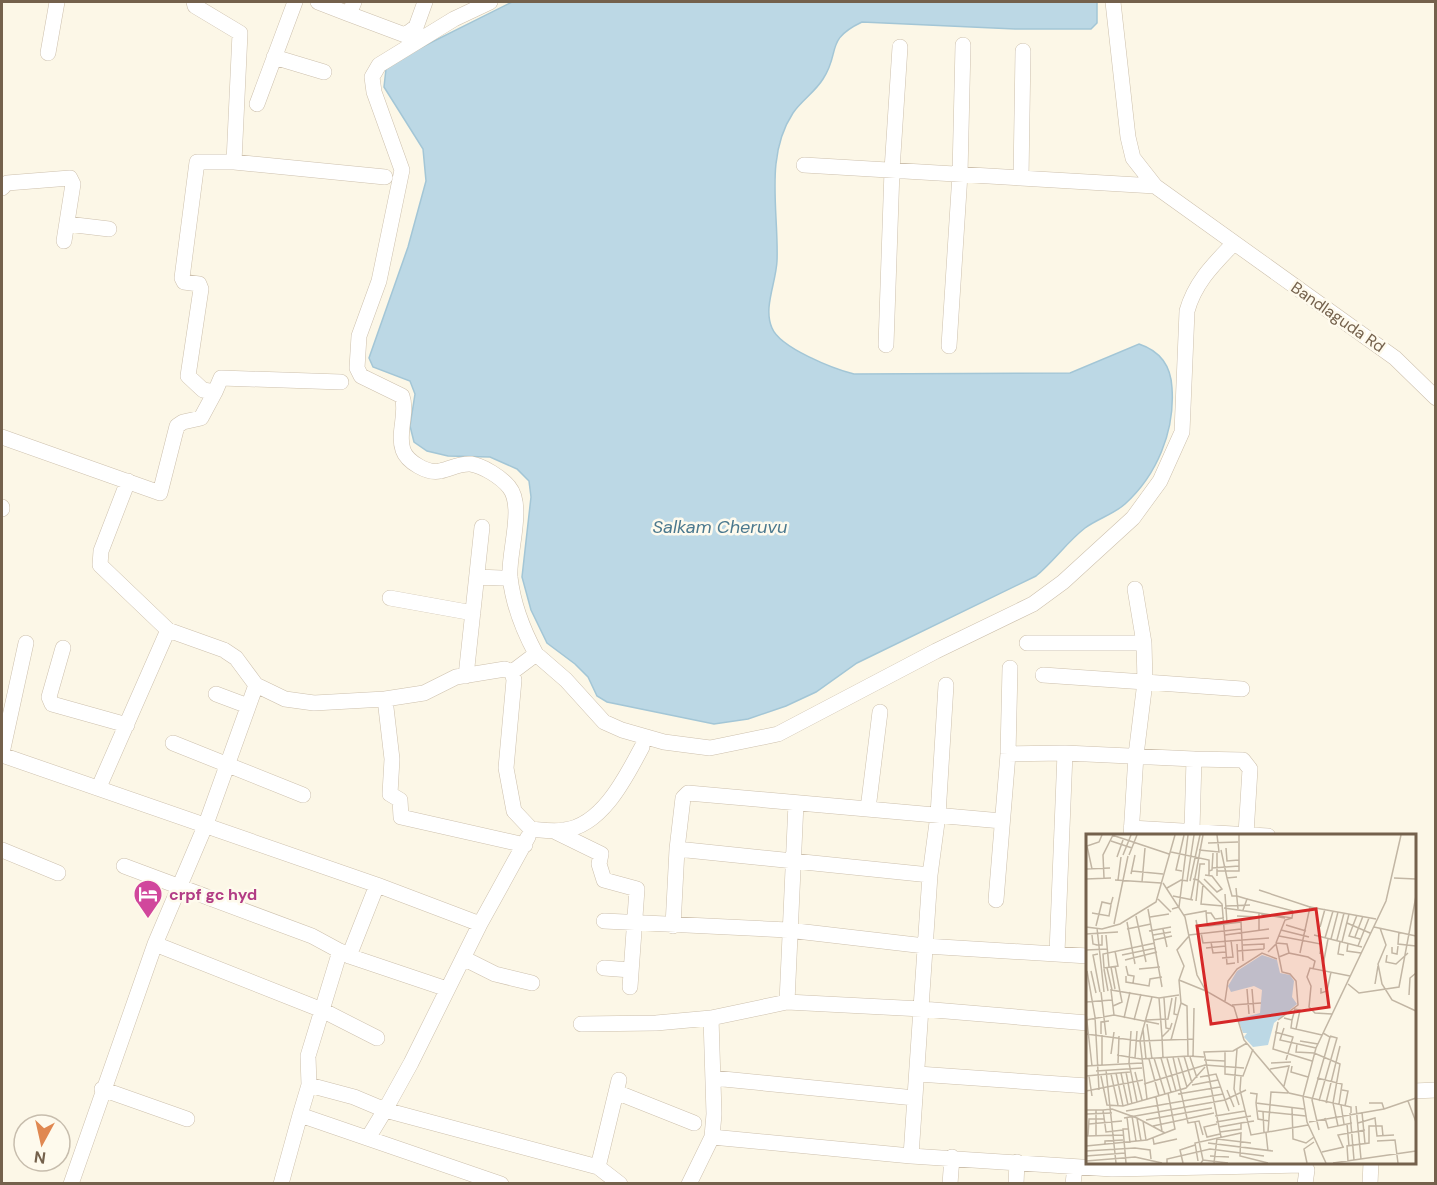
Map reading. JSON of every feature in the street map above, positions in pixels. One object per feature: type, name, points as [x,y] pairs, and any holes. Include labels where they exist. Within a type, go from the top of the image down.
[{"type":"street","points":[[48,52],[57,2]]},
{"type":"street","points":[[194,2],[195,6],[240,33],[234,162]]},
{"type":"street","points":[[257,105],[294,2]]},
{"type":"street","points":[[318,2],[351,8],[405,35],[416,27],[425,2]]},
{"type":"street","points":[[490,2],[454,19],[379,64],[372,77],[377,101],[402,170],[379,281],[359,336],[357,368],[361,376],[372,383],[386,386],[402,396],[405,404],[402,449],[407,459],[425,469],[438,472],[455,465],[479,466],[510,487],[516,507],[510,575],[524,631],[536,654],[567,680],[604,722],[622,730],[664,742],[710,748],[778,734],[936,651],[1033,604],[1063,582],[1133,518],[1160,481],[1182,432],[1187,311],[1191,297],[1200,280],[1234,243]]},
{"type":"street","name":"Bandlaguda Rd","points":[[1113,2],[1133,158],[1155,186],[1395,358],[1434,394]]},
{"type":"street","points":[[949,345],[960,174],[963,45]]},
{"type":"street","points":[[886,345],[892,170],[900,47]]},
{"type":"street","points":[[1020,178],[1023,51]]},
{"type":"street","points":[[274,57],[324,72]]},
{"type":"street","points":[[214,392],[203,390],[188,375],[201,289],[199,284],[184,282],[182,278],[197,162],[234,162],[385,177]]},
{"type":"street","points":[[804,165],[1155,186]]},
{"type":"street","points":[[2,188],[7,183],[70,178],[73,184],[64,241]]},
{"type":"street","points":[[67,224],[109,229]]},
{"type":"street","points":[[2,437],[160,493],[177,426],[183,422],[201,418],[221,378],[341,382]]},
{"type":"street","points":[[128,481],[101,551],[100,565],[168,630],[224,650],[236,658],[256,685],[298,703],[385,699],[418,695],[437,688],[456,677],[506,669],[512,672],[514,680],[506,768],[514,811],[531,829],[552,831],[579,826],[592,818],[625,779],[642,747]]},
{"type":"street","points":[[466,676],[482,527]]},
{"type":"street","points":[[477,577],[501,578]]},
{"type":"street","points":[[1008,754],[1065,753],[1136,755],[1194,759],[1243,760],[1249,765],[1246,834],[1192,830],[1131,832],[1136,755],[1145,682],[1144,643],[1135,589]]},
{"type":"street","points":[[390,598],[473,613]]},
{"type":"street","points":[[99,787],[168,630]]},
{"type":"street","points":[[26,643],[2,754],[206,824],[480,924]]},
{"type":"street","points":[[1027,643],[1144,643]]},
{"type":"street","points":[[63,648],[49,697],[52,704],[127,725]]},
{"type":"street","points":[[512,672],[536,654]]},
{"type":"street","points":[[996,900],[1008,754],[1010,668]]},
{"type":"street","points":[[1043,675],[1242,689]]},
{"type":"street","points":[[71,1184],[102,1089],[155,944],[206,824],[256,685]]},
{"type":"street","points":[[911,1156],[930,875],[938,815],[946,685]]},
{"type":"street","points":[[216,694],[248,706]]},
{"type":"street","points":[[385,699],[392,759],[390,794],[400,800],[401,817],[525,845]]},
{"type":"street","points":[[868,809],[880,712]]},
{"type":"street","points":[[173,743],[303,795]]},
{"type":"street","points":[[1057,953],[1065,753]]},
{"type":"street","points":[[1192,830],[1194,759]]},
{"type":"street","points":[[673,926],[682,798],[686,794],[1002,821]]},
{"type":"street","points":[[787,1002],[788,930],[795,803]]},
{"type":"street","points":[[368,1138],[411,1063],[463,957],[525,845],[531,829]]},
{"type":"street","points":[[552,831],[601,854],[599,864],[604,880],[637,889],[630,987]]},
{"type":"street","points":[[677,849],[930,875]]},
{"type":"street","points":[[2,850],[58,873]]},
{"type":"street","points":[[124,866],[312,936],[344,954],[447,989]]},
{"type":"street","points":[[281,1184],[309,1085],[308,1056],[322,1010],[344,954],[377,885]]},
{"type":"street","points":[[604,921],[788,930],[925,946],[1086,956]]},
{"type":"street","points":[[155,944],[322,1010],[377,1038]]},
{"type":"street","points":[[463,957],[495,974],[532,983]]},
{"type":"street","points":[[604,968],[631,970]]},
{"type":"street","points":[[581,1024],[656,1023],[711,1018],[787,1002],[922,1009],[1086,1023]]},
{"type":"street","points":[[689,1184],[712,1137],[711,1018]]},
{"type":"street","points":[[918,1074],[1086,1086]]},
{"type":"street","points":[[712,1078],[915,1098]]},
{"type":"street","points":[[309,1085],[354,1097],[385,1110],[598,1167],[620,1184]]},
{"type":"street","points":[[598,1167],[617,1086],[694,1122]]},
{"type":"street","points":[[102,1089],[187,1119]]},
{"type":"street","points":[[1416,1091],[1436,1090]]},
{"type":"street","points":[[300,1115],[478,1180],[501,1184]]},
{"type":"street","points":[[712,1137],[1112,1172],[1245,1165],[1302,1165],[1307,1170],[1305,1184]]},
{"type":"street","points":[[950,1184],[952,1157]]},
{"type":"street","points":[[1016,1184],[1017,1162]]},
{"type":"street","points":[[1370,1184],[1371,1164]]},
{"type":"street","points":[[1245,1165],[1245,1184]]},
{"type":"street","points":[[1073,1184],[1075,1167]]},
{"type":"water","name":"Salkam Cheruvu","points":[[512,2],[1097,2],[1097,23],[1091,29],[1015,29],[862,22],[842,35],[823,79],[793,113],[784,130],[779,148],[775,185],[777,261],[769,312],[772,328],[785,343],[821,363],[854,374],[1070,373],[1139,344],[1146,347],[1158,355],[1167,366],[1171,380],[1172,404],[1162,451],[1146,480],[1125,504],[1085,528],[1036,576],[857,663],[816,692],[786,706],[748,719],[714,724],[607,702],[597,696],[588,677],[547,643],[531,610],[522,577],[531,497],[529,481],[517,469],[490,457],[448,456],[427,451],[414,442],[410,426],[415,394],[410,381],[373,367],[369,358],[408,247],[426,181],[423,149],[384,87],[386,69],[400,58]]},
{"type":"place","name":"crpf gc hyd","points":[[148,920]]}]
